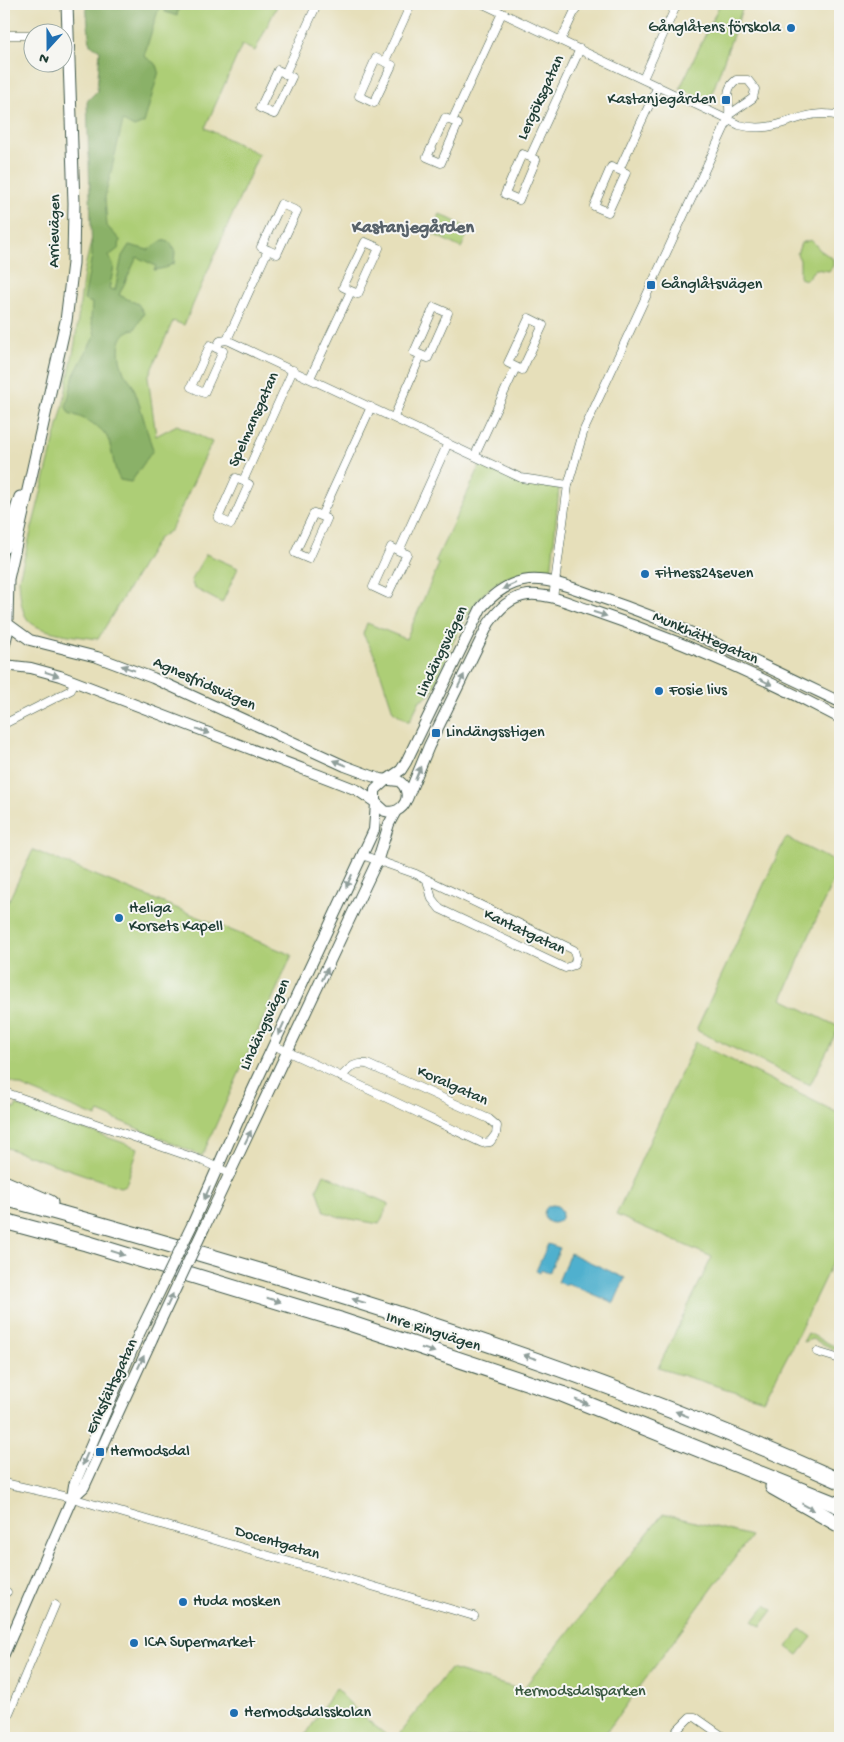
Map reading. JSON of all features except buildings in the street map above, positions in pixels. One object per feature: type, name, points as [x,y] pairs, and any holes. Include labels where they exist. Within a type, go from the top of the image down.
[{"type":"highway","points":[[4,1183],[88,1220]]},
{"type":"highway","name":"Inre Ringvägen","points":[[4,1198],[88,1220],[344,1296],[569,1370],[713,1427],[840,1481]]},
{"type":"highway","name":"Inre Ringvägen","points":[[4,1221],[86,1243],[359,1326],[562,1394],[840,1506]]},
{"type":"highway","points":[[4,1228],[86,1243]]},
{"type":"highway","points":[[713,1427],[840,1470]]},
{"type":"highway","points":[[687,1443],[758,1479],[840,1525]]},
{"type":"main road","name":"Arrievägen","points":[[66,22],[67,4]]},
{"type":"main road","name":"Arrievägen","points":[[4,645],[7,586],[34,455],[66,321],[73,263],[74,203],[67,72]]},
{"type":"main road","name":"Arrievägen","points":[[4,548],[34,455]]},
{"type":"street","points":[[285,74],[317,4]]},
{"type":"street","points":[[385,61],[411,4]]},
{"type":"street","name":"Lergöksgatan","points":[[483,4],[708,109],[760,129],[782,125],[813,114],[823,113],[840,116]]},
{"type":"street","name":"Lergöksgatan","points":[[561,40],[578,4]]},
{"type":"street","points":[[643,79],[677,4]]},
{"type":"street","points":[[452,121],[502,12]]},
{"type":"street","points":[[4,35],[22,35]]},
{"type":"street","name":"Lergöksgatan","points":[[530,157],[580,49]]},
{"type":"street","points":[[376,58],[385,61],[392,64],[374,103],[359,96],[376,58]]},
{"type":"street","points":[[278,70],[285,74],[292,77],[274,114],[260,108],[278,70]]},
{"type":"street","points":[[553,598],[568,485],[584,430],[729,117],[753,98],[755,89],[748,80],[740,78],[731,85],[726,100],[729,117]]},
{"type":"street","points":[[619,170],[658,86]]},
{"type":"street","points":[[445,118],[452,121],[458,124],[441,163],[427,157],[445,118]]},
{"type":"street","name":"Lergöksgatan","points":[[522,154],[530,157],[536,160],[519,200],[505,194],[522,154]]},
{"type":"street","points":[[612,167],[619,170],[626,173],[608,212],[594,206],[612,167]]},
{"type":"street","points":[[281,204],[297,211],[277,254],[268,250],[261,247],[281,204]]},
{"type":"street","points":[[365,242],[379,248],[358,294],[351,290],[343,287],[365,242]]},
{"type":"street","points":[[216,348],[220,341],[227,340],[268,250]]},
{"type":"street","points":[[310,378],[351,290]]},
{"type":"street","points":[[434,307],[448,313],[428,358],[421,355],[414,352],[434,307]]},
{"type":"street","points":[[529,318],[543,325],[522,370],[516,367],[508,363],[529,318]]},
{"type":"street","name":"Spelmansgatan","points":[[227,340],[521,478],[568,485]]},
{"type":"street","points":[[210,345],[216,348],[223,351],[204,393],[191,387],[210,345]]},
{"type":"street","points":[[394,417],[421,355]]},
{"type":"street","points":[[475,455],[516,367]]},
{"type":"street","name":"Spelmansgatan","points":[[243,481],[293,370]]},
{"type":"street","points":[[321,516],[371,407]]},
{"type":"street","points":[[399,551],[448,443]]},
{"type":"street","name":"Spelmansgatan","points":[[236,478],[243,481],[249,484],[231,524],[218,518],[236,478]]},
{"type":"street","points":[[314,513],[321,516],[327,519],[309,559],[295,553],[314,513]]},
{"type":"street","points":[[391,547],[399,551],[407,554],[388,594],[373,587],[391,547]]},
{"type":"street","name":"Lindängsvägen","points":[[177,1258],[194,1224],[273,1045],[376,825],[374,794],[377,787],[401,770],[476,617],[488,600],[506,586],[517,582],[539,580],[556,583]]},
{"type":"street","name":"Munkhättegatan","points":[[556,583],[644,613],[744,655],[840,702]]},
{"type":"street","name":"Lindängsvägen","points":[[189,1262],[378,859],[389,824],[396,811],[403,807],[407,799],[444,716],[489,623],[497,612],[511,600],[521,596],[553,598]]},
{"type":"street","name":"Munkhättegatan","points":[[553,598],[649,631],[738,668],[840,718]]},
{"type":"street","name":"Agnesfridsvägen","points":[[6,619],[30,640],[96,657],[137,671],[321,755],[373,777],[387,780]]},
{"type":"street","points":[[4,665],[41,670],[74,682],[357,790],[385,811],[396,811]]},
{"type":"street","points":[[4,724],[70,690],[74,682]]},
{"type":"street","points":[[387,780],[402,783],[407,792],[407,799]]},
{"type":"street","name":"Kantatgatan","points":[[362,855],[378,859],[427,880],[574,950],[576,958],[574,965],[566,968],[440,909],[432,899],[427,880]]},
{"type":"street","name":"Koralgatan","points":[[273,1045],[289,1052],[341,1077],[482,1143],[490,1142],[496,1134],[496,1126],[488,1119],[367,1064],[358,1063],[350,1067],[341,1077]]},
{"type":"street","points":[[4,1092],[231,1174]]},
{"type":"street","name":"Eriksfältsgatan","points":[[4,1654],[72,1498],[74,1485],[139,1334],[177,1258]]},
{"type":"street","name":"Eriksfältsgatan","points":[[72,1498],[84,1487],[189,1262]]},
{"type":"street","points":[[817,1352],[840,1359]]},
{"type":"street","name":"Docentgatan","points":[[4,1483],[72,1498],[474,1616]]},
{"type":"street","points":[[4,1725],[55,1605]]},
{"type":"street","points":[[681,1738],[677,1730],[690,1717],[695,1717],[725,1738]]},
{"type":"green space","points":[[86,4],[160,4],[144,56],[157,65],[159,71],[144,123],[134,127],[123,121],[105,197],[107,226],[120,240],[119,248],[109,256],[114,267],[109,289],[115,290],[122,256],[129,245],[148,250],[163,240],[171,243],[175,252],[174,263],[165,268],[154,270],[156,266],[137,257],[119,295],[138,304],[144,313],[135,329],[124,334],[119,351],[123,370],[133,386],[139,402],[153,450],[131,482],[120,480],[115,469],[110,445],[103,431],[89,421],[69,413],[66,407],[74,375],[95,335],[91,320],[92,303],[84,300],[92,255],[87,101],[97,91],[100,50],[90,44]]},
{"type":"green space","points":[[145,4],[278,4],[255,51],[242,45],[205,128],[259,154],[184,325],[173,321],[148,377],[156,436],[177,425],[212,442],[171,530],[158,539],[98,639],[61,634],[34,625],[28,620],[23,611],[19,579],[63,406],[75,343],[84,272]]},
{"type":"green space","points":[[165,4],[179,4],[177,16],[165,12]]},
{"type":"green space","points":[[720,4],[728,7],[730,4],[744,4],[709,102],[680,88]]},
{"type":"green space","points":[[440,214],[470,229],[461,248],[431,233]]},
{"type":"green space","points":[[811,240],[820,250],[833,259],[833,266],[829,271],[815,269],[806,280],[800,278],[800,260],[797,254],[801,243]]},
{"type":"green space","points":[[481,464],[521,484],[559,488],[551,575],[520,574],[502,580],[487,590],[474,605],[464,622],[431,694],[420,700],[409,722],[393,711],[375,656],[363,634],[367,623],[406,639],[439,564],[435,562]]},
{"type":"green space","points":[[206,554],[238,568],[222,603],[194,588],[191,580]]},
{"type":"green space","points":[[787,838],[840,864],[782,999],[839,1027],[810,1085],[698,1031],[697,1028]]},
{"type":"green space","points":[[33,850],[292,955],[202,1156],[99,1112],[96,1117],[4,1079],[4,910]]},
{"type":"green space","points":[[695,1042],[840,1114],[840,1246],[791,1349],[764,1400],[658,1368],[712,1257],[616,1215]]},
{"type":"green space","points":[[4,1105],[15,1109],[16,1105],[138,1148],[126,1185],[120,1187],[4,1147]]},
{"type":"green space","points":[[324,1174],[389,1204],[379,1224],[340,1217],[325,1212],[317,1189]]},
{"type":"green space","points":[[808,1333],[840,1349],[840,1352],[812,1339],[803,1342]]},
{"type":"green space","name":"Hermodsdalsparken","points":[[663,1514],[751,1536],[602,1738],[396,1738],[450,1669],[522,1690]]},
{"type":"green space","points":[[766,1605],[773,1610],[761,1626],[753,1621]]},
{"type":"green space","points":[[801,1629],[812,1637],[798,1655],[787,1647]]},
{"type":"green space","points":[[335,1688],[361,1715],[390,1738],[304,1738]]},
{"type":"water","points":[[553,1205],[559,1208],[562,1214],[559,1220],[553,1223],[547,1220],[544,1214],[547,1208]]},
{"type":"water","points":[[548,1244],[560,1248],[549,1273],[541,1270],[540,1273],[536,1271]]},
{"type":"water","points":[[570,1253],[625,1278],[614,1303],[567,1283],[566,1285],[558,1282]]},
{"type":"place","name":"Gånglåtens förskola","points":[[791,28]]},
{"type":"place","name":"Kastanjegården","points":[[726,100]]},
{"type":"place","name":"Gånglåtsvägen","points":[[651,285]]},
{"type":"place","name":"Fitness24seven","points":[[645,574]]},
{"type":"place","name":"Fosie livs","points":[[659,691]]},
{"type":"place","name":"Lindängsstigen","points":[[436,733]]},
{"type":"place","name":"Heliga Korsets Kapell","points":[[119,918]]},
{"type":"place","name":"Hermodsdal","points":[[100,1452]]},
{"type":"place","name":"Huda mosken","points":[[183,1602]]},
{"type":"place","name":"ICA Supermarket","points":[[134,1643]]},
{"type":"place","name":"Hermodsdalsskolan","points":[[234,1713]]},
{"type":"district","name":"Kastanjegården","points":[[413,228]]}]
